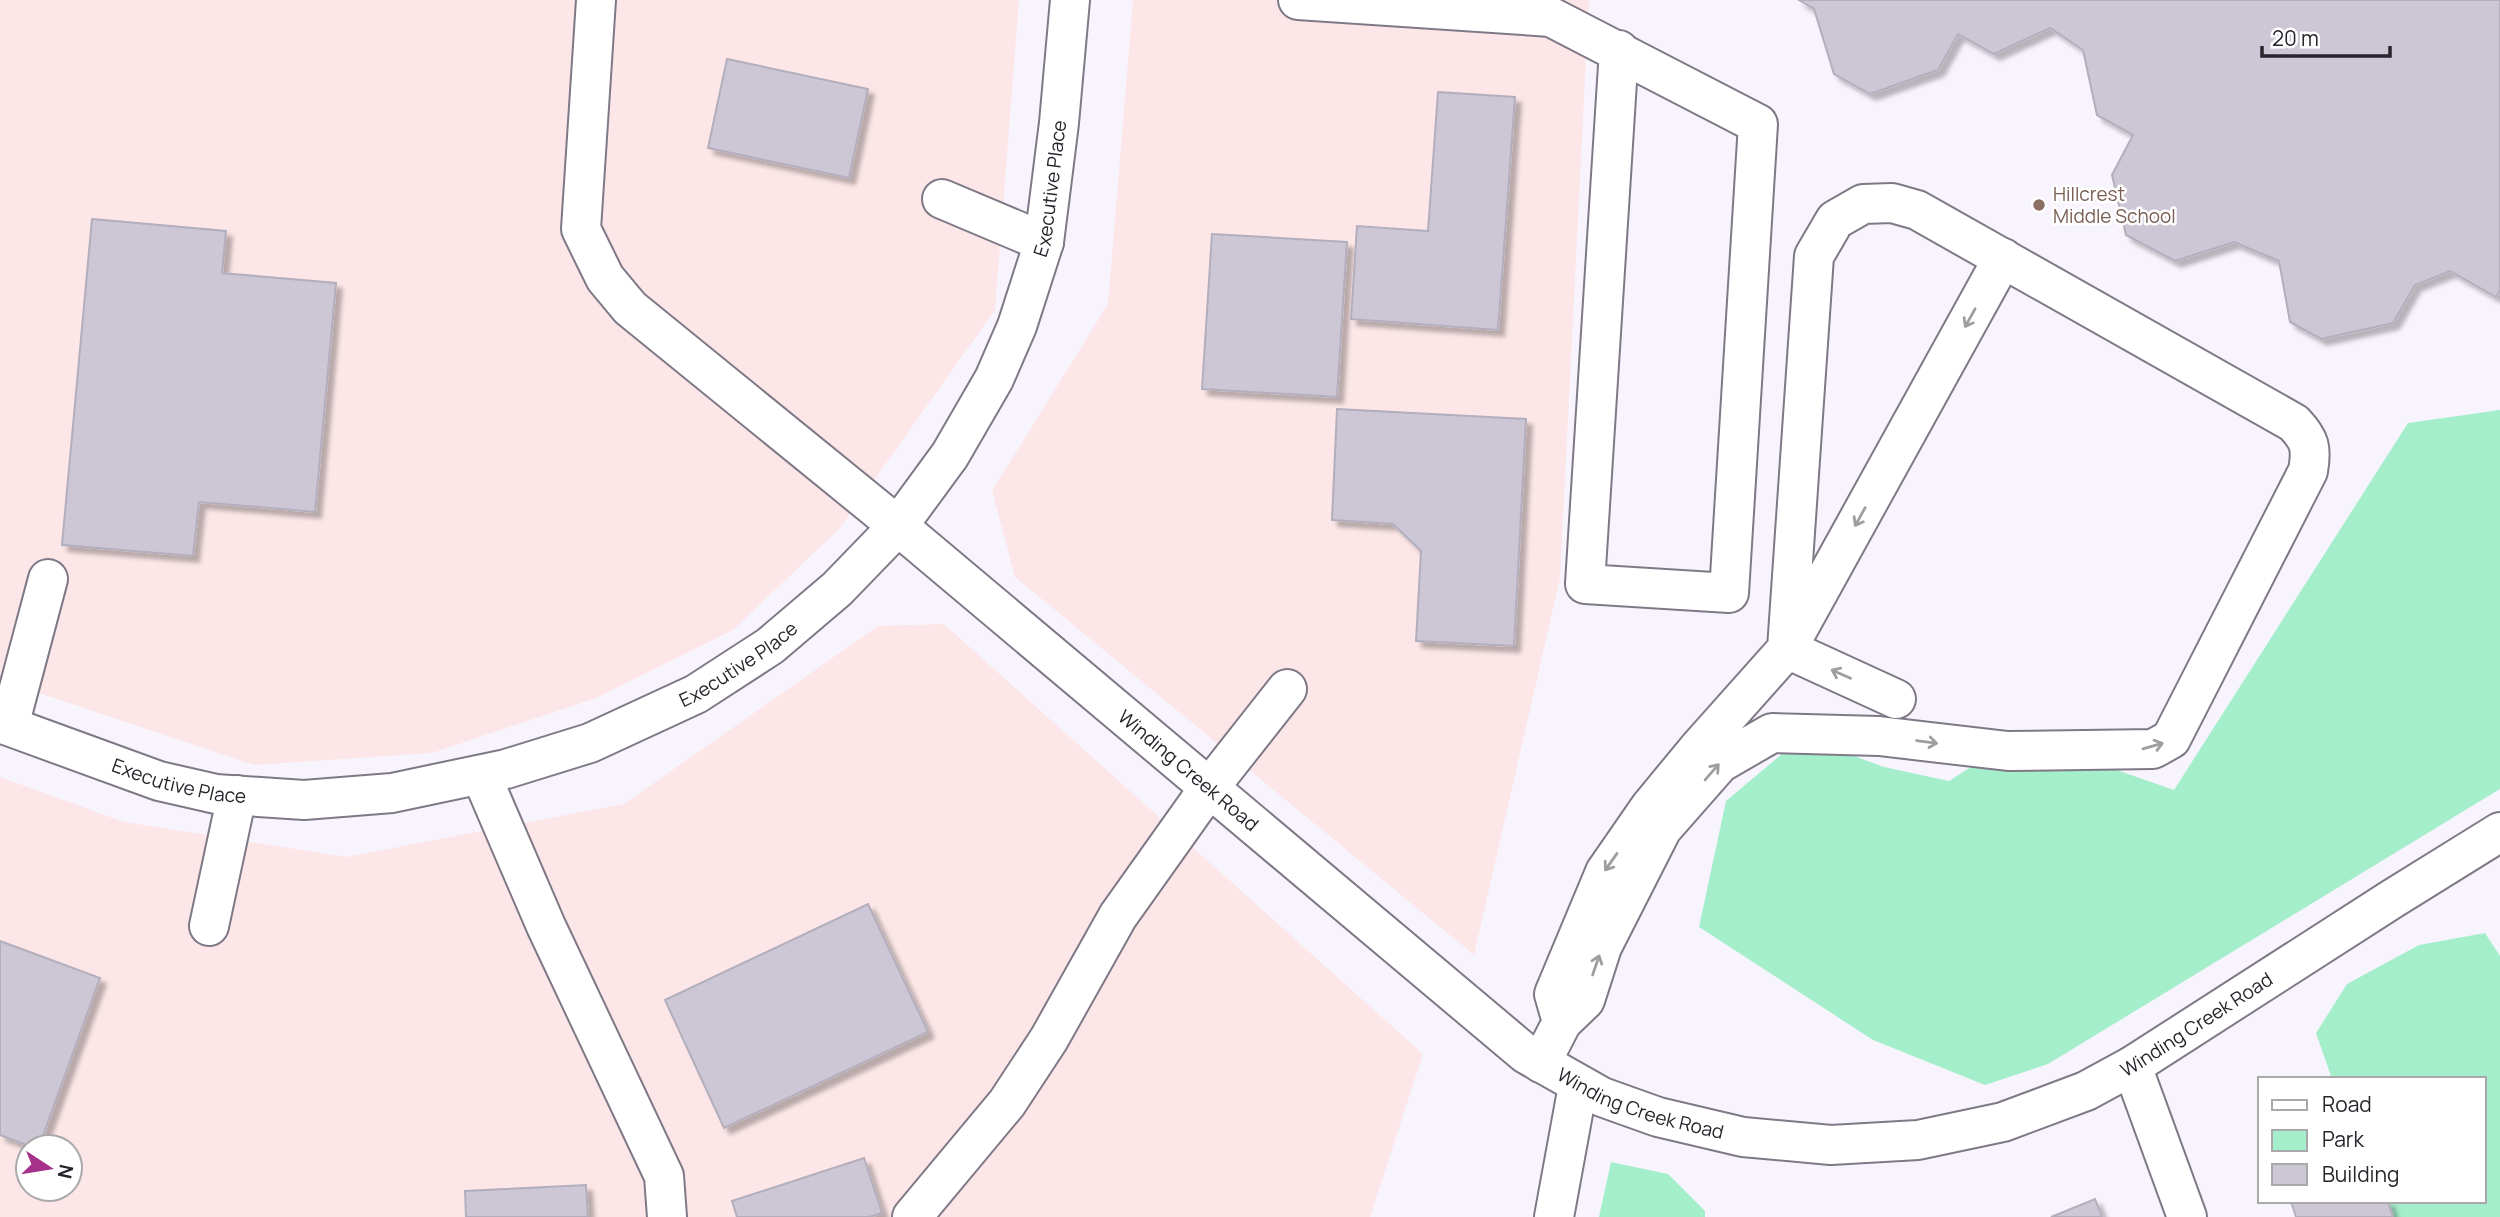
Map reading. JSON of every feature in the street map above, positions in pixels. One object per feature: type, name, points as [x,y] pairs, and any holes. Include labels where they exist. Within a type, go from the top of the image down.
[{"type":"street","name":"Winding Creek Road","points":[[596,0],[581,229],[605,278],[630,308],[898,526],[1526,1054],[1578,1086],[1602,1097],[1658,1117],[1743,1137],[1831,1145],[1918,1140],[2003,1122],[2086,1091],[2132,1066],[2500,832]]},
{"type":"street","name":"Executive Place","points":[[4,725],[159,781],[216,794],[304,800],[379,794],[506,769],[590,743],[696,694],[769,646],[837,589],[898,526],[950,455],[993,379],[1017,326],[1044,242],[1059,123],[1070,0]]},
{"type":"street","points":[[1298,0],[1551,17],[1619,50],[1758,124],[1728,593],[1585,584],[1619,50]]},
{"type":"street","points":[[942,199],[1044,242]]},
{"type":"street","points":[[1541,1063],[1562,1022],[1585,1000],[1602,947],[1662,829],[1720,762],[1772,733],[1879,736],[2008,751],[2153,749],[2171,739],[2308,471],[2311,456],[2307,437],[2294,423],[1917,210],[1892,203],[1863,204],[1835,220],[1814,256],[1787,649]]},
{"type":"street","points":[[1562,1022],[1554,994],[1605,872],[1658,797],[1787,649],[2003,258]]},
{"type":"street","points":[[4,725],[48,579]]},
{"type":"street","points":[[1787,649],[1896,699]]},
{"type":"street","points":[[912,1217],[1007,1104],[1049,1039],[1118,916],[1209,788],[1287,689]]},
{"type":"street","points":[[481,775],[547,926],[664,1176],[667,1217]]},
{"type":"street","points":[[209,926],[237,795]]},
{"type":"street","points":[[2132,1066],[2187,1217]]},
{"type":"street","points":[[1553,1217],[1578,1086]]},
{"type":"shaded area","points":[[0,0],[1019,0],[995,310],[840,528],[733,630],[596,698],[432,753],[254,765],[0,680]]},
{"type":"shaded area","points":[[1133,0],[1589,0],[1560,578],[1474,955],[1015,577],[992,491],[1108,304]]},
{"type":"shaded area","points":[[944,624],[1423,1054],[1370,1217],[0,1217],[0,777],[124,822],[346,857],[624,804],[878,626]]},
{"type":"green space","points":[[2500,410],[2500,789],[2048,1064],[1985,1085],[1873,1040],[1699,927],[1726,801],[1802,737],[1884,767],[1949,781],[2019,736],[2174,790],[2408,423]]},
{"type":"green space","points":[[2485,933],[2500,956],[2500,1217],[2382,1217],[2377,1203],[2486,1203],[2486,1077],[2331,1077],[2316,1033],[2347,984],[2419,945]]},
{"type":"green space","points":[[1611,1162],[1668,1174],[1705,1211],[1705,1217],[1599,1217]]},
{"type":"building","points":[[1799,0],[2500,0],[2500,290],[2496,297],[2450,271],[2415,285],[2393,323],[2321,339],[2290,322],[2279,261],[2234,242],[2175,261],[2126,235],[2112,175],[2133,135],[2097,115],[2083,50],[2050,28],[1994,54],[1958,34],[1938,70],[1870,94],[1834,74],[1814,9]]},
{"type":"building","points":[[727,59],[868,89],[849,178],[708,148]]},
{"type":"building","points":[[1438,92],[1515,97],[1498,330],[1351,319],[1357,226],[1428,231]]},
{"type":"building","points":[[92,219],[226,231],[222,273],[336,283],[315,512],[199,502],[193,556],[62,545]]},
{"type":"building","points":[[1212,234],[1347,242],[1337,397],[1202,389]]},
{"type":"building","points":[[1337,409],[1526,419],[1514,646],[1416,641],[1421,551],[1393,524],[1332,520]]},
{"type":"building","points":[[868,904],[928,1032],[724,1128],[665,1000]]},
{"type":"building","points":[[0,941],[100,978],[44,1133],[14,1133],[14,1140],[0,1135]]},
{"type":"building","points":[[864,1158],[882,1213],[869,1217],[737,1217],[732,1201]]},
{"type":"building","points":[[586,1185],[588,1217],[466,1217],[465,1191]]},
{"type":"building","points":[[2095,1199],[2102,1217],[2051,1217]]},
{"type":"building","points":[[2292,1203],[2389,1203],[2393,1217],[2296,1217]]},
{"type":"place","name":"Hillcrest Middle School","points":[[2039,205]]}]
